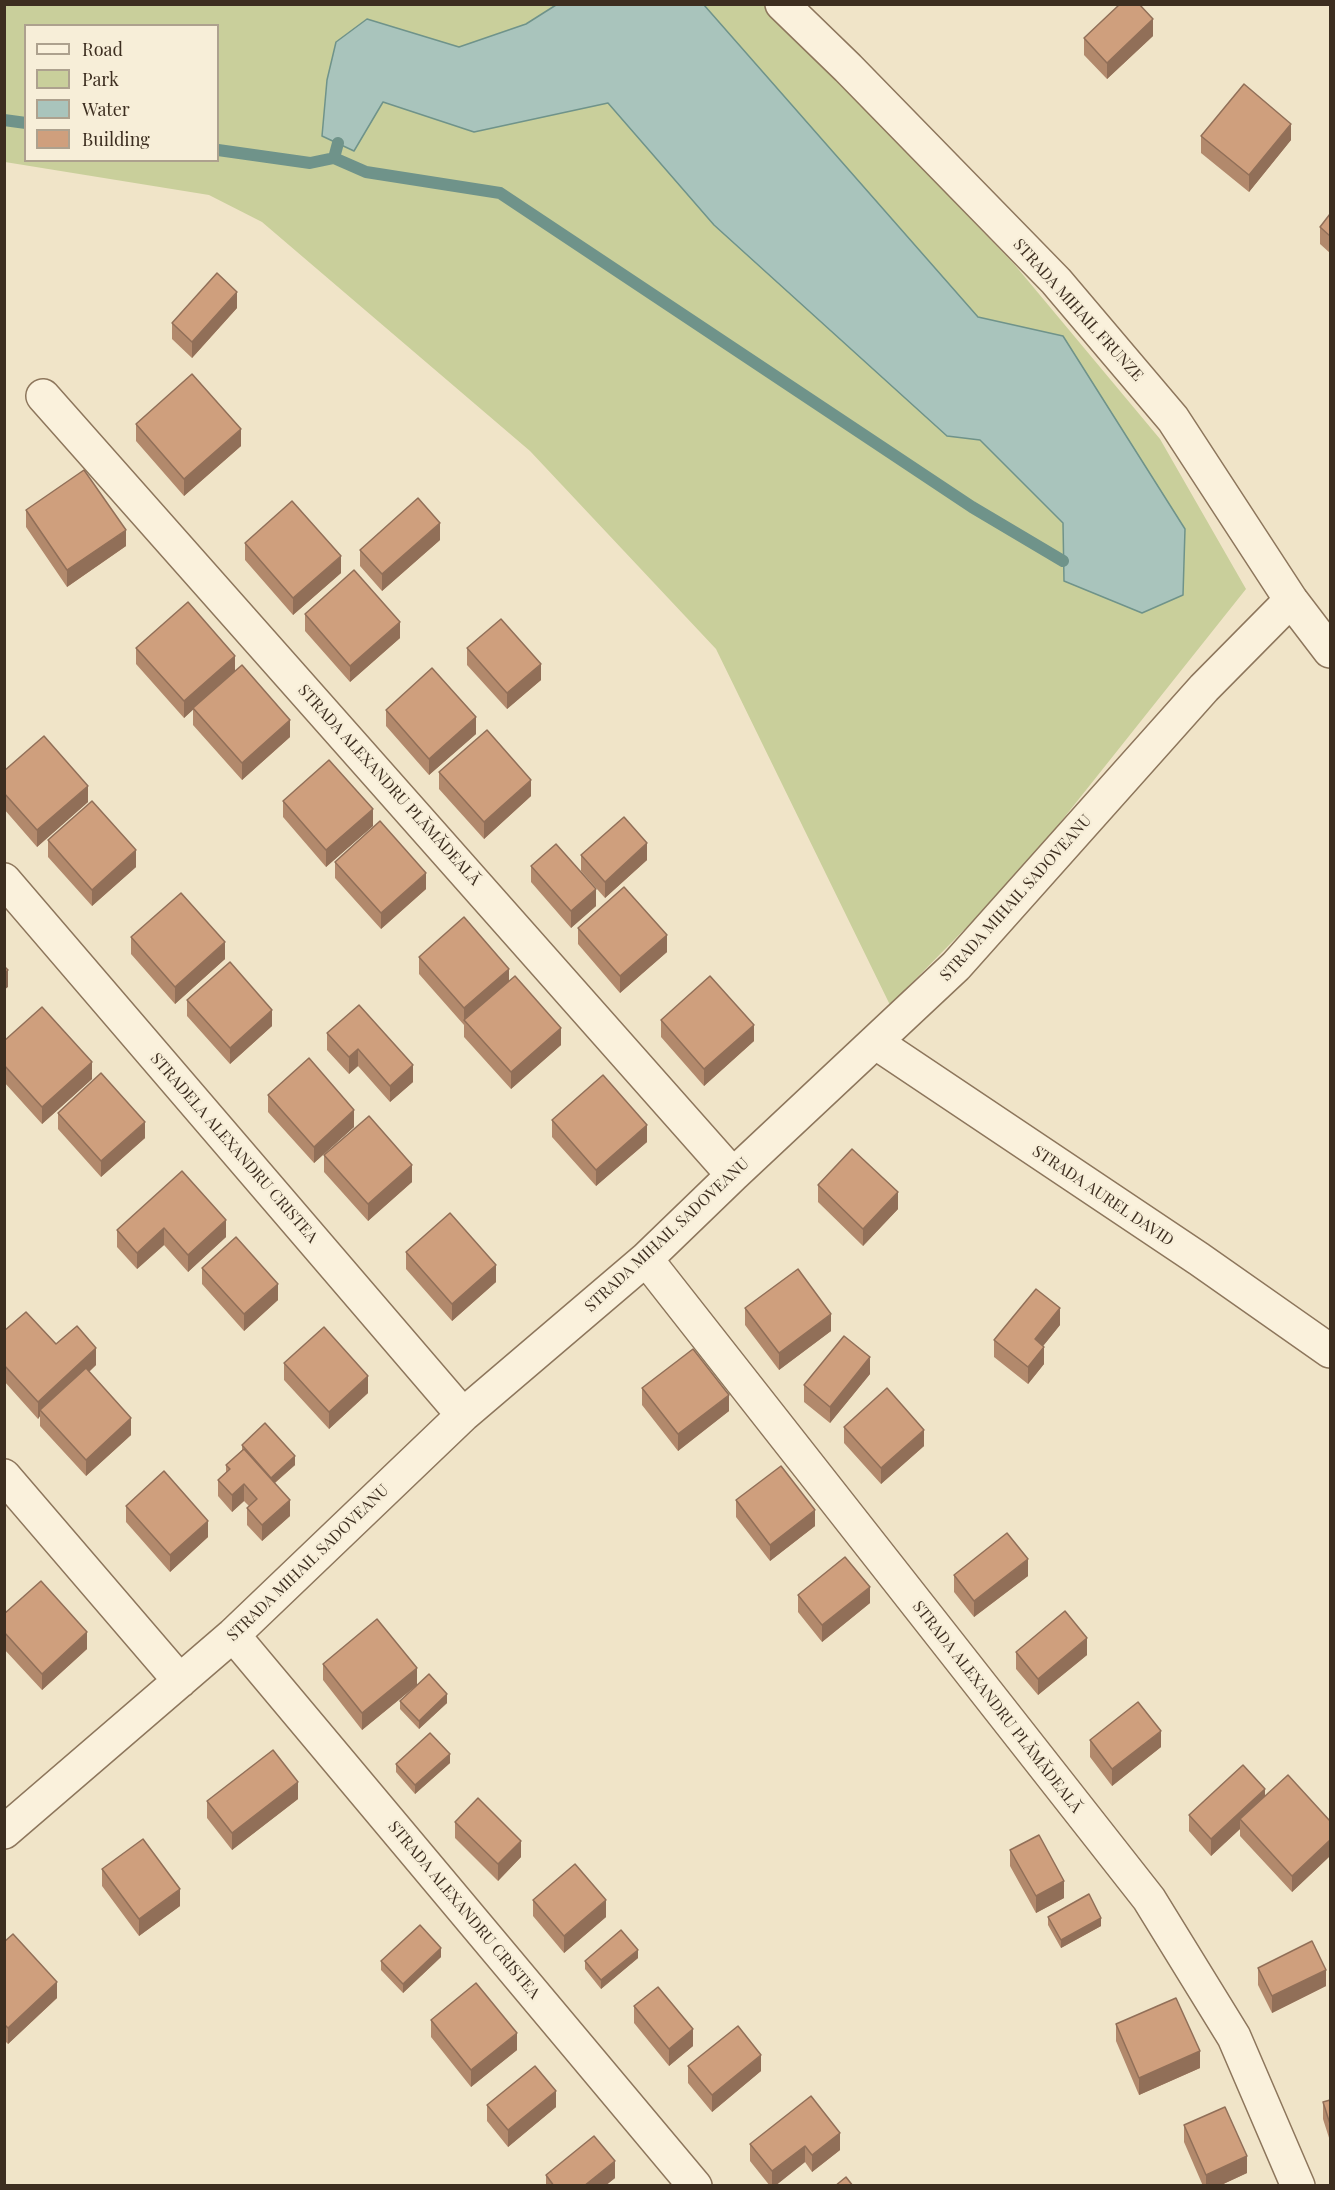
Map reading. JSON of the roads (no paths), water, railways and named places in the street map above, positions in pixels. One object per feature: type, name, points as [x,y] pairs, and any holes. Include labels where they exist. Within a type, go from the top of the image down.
[{"type":"street","name":"STRADA MIHAIL FRUNZE","points":[[782,4],[848,68],[1056,281],[1173,419],[1291,600],[1330,651]]},
{"type":"street","name":"STRADA ALEXANDRU PLĂMĂDEALĂ","points":[[43,396],[733,1174]]},
{"type":"street","name":"STRADA MIHAIL SADOVEANU","points":[[4,1832],[232,1635],[463,1415],[646,1259],[733,1174],[956,966],[1204,688],[1291,600]]},
{"type":"street","name":"STRADELA ALEXANDRU CRISTEA","points":[[4,880],[463,1415]]},
{"type":"street","name":"STRADA AUREL DAVID","points":[[875,1042],[1199,1259],[1330,1350]]},
{"type":"street","name":"STRADA ALEXANDRU PLĂMĂDEALĂ","points":[[646,1259],[1149,1899],[1234,2037],[1298,2186]]},
{"type":"street","points":[[4,1476],[180,1681]]},
{"type":"street","name":"STRADA ALEXANDRU CRISTEA","points":[[232,1635],[695,2186]]},
{"type":"water","points":[[556,5],[704,5],[978,317],[1063,336],[1185,529],[1183,595],[1142,613],[1064,581],[1063,523],[980,440],[947,436],[714,225],[608,103],[474,132],[383,102],[354,151],[322,136],[327,80],[336,42],[367,19],[459,47],[526,24]]},
{"type":"waterway","points":[[4,120],[24,123]]},
{"type":"waterway","points":[[219,150],[310,163],[334,158],[338,143]]},
{"type":"waterway","points":[[334,158],[366,172],[500,193],[972,507],[1063,561]]}]
